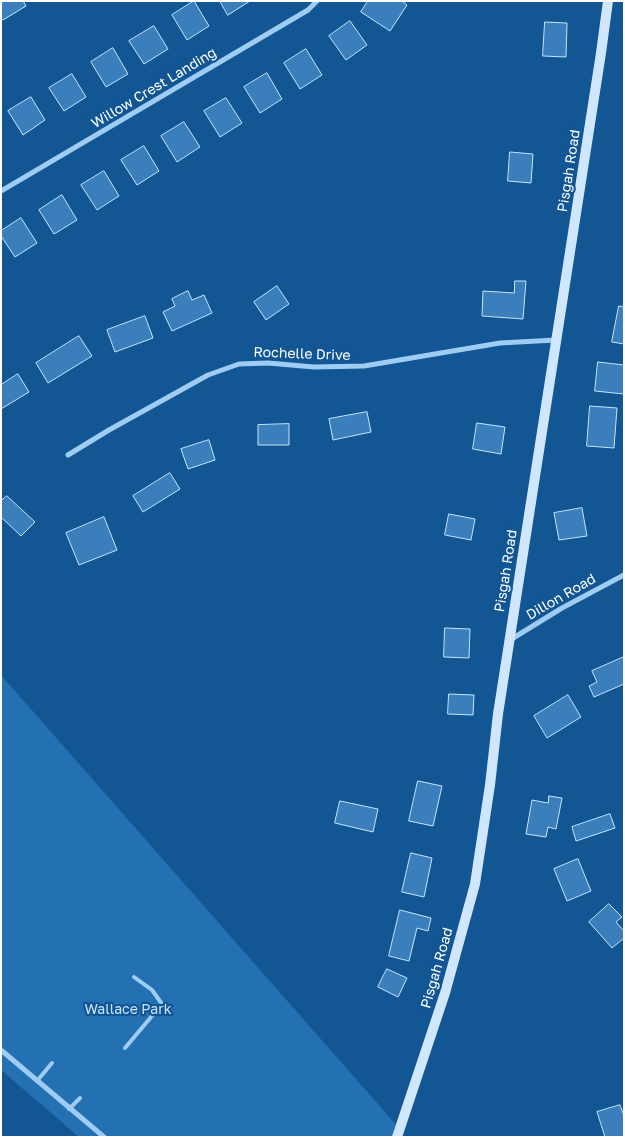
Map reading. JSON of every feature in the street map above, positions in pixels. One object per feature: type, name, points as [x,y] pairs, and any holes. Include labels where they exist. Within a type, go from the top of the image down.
[{"type":"street","name":"Willow Crest Landing","points":[[1,191],[300,15],[317,1]]},
{"type":"street","name":"Pisgah Road","points":[[397,1137],[445,993],[475,884],[490,785],[498,714],[602,53],[608,1]]},
{"type":"street","name":"Rochelle Drive","points":[[68,456],[109,430],[200,380],[239,364],[268,363],[314,367],[364,366],[500,343],[556,340]]},
{"type":"street","name":"Dillon Road","points":[[510,640],[562,608],[624,575]]},
{"type":"street","points":[[1,1050],[104,1137]]},
{"type":"lane","points":[[125,1048],[162,1004],[152,990],[134,977]]},
{"type":"lane","points":[[37,1081],[52,1063]]},
{"type":"lane","points":[[70,1109],[80,1098]]},
{"type":"green space","name":"Wallace Park","points":[[1,675],[399,1128],[395,1137],[79,1137],[1,1070]]},
{"type":"building","points":[[1,1],[23,1],[26,6],[3,20],[1,18]]},
{"type":"building","points":[[194,1],[209,26],[187,40],[172,15]]},
{"type":"building","points":[[220,1],[250,1],[228,15]]},
{"type":"building","points":[[368,1],[402,1],[407,5],[390,31],[361,12]]},
{"type":"building","points":[[350,21],[367,45],[346,60],[329,36]]},
{"type":"building","points":[[545,22],[567,23],[566,57],[543,56]]},
{"type":"building","points":[[154,26],[168,49],[144,64],[129,41]]},
{"type":"building","points":[[113,48],[128,74],[106,87],[91,62]]},
{"type":"building","points":[[306,49],[322,75],[300,89],[284,63]]},
{"type":"building","points":[[267,73],[282,99],[260,113],[244,87]]},
{"type":"building","points":[[72,74],[86,97],[64,111],[49,88]]},
{"type":"building","points":[[31,97],[45,120],[23,135],[8,111]]},
{"type":"building","points":[[226,98],[242,123],[220,137],[204,111]]},
{"type":"building","points":[[184,122],[200,147],[177,162],[161,136]]},
{"type":"building","points":[[144,146],[159,171],[137,185],[121,160]]},
{"type":"building","points":[[510,152],[533,154],[531,183],[508,181]]},
{"type":"building","points":[[104,171],[119,196],[97,210],[81,185]]},
{"type":"building","points":[[62,195],[77,220],[54,234],[39,210]]},
{"type":"building","points":[[21,218],[37,243],[15,257],[1,236],[1,231]]},
{"type":"building","points":[[515,281],[526,281],[523,319],[482,316],[483,291],[514,293]]},
{"type":"building","points":[[277,286],[289,304],[266,320],[254,302]]},
{"type":"building","points":[[188,291],[192,300],[204,295],[212,313],[172,331],[163,312],[175,306],[172,299]]},
{"type":"building","points":[[619,306],[624,307],[624,344],[612,342]]},
{"type":"building","points":[[145,316],[153,338],[115,352],[107,330]]},
{"type":"building","points":[[79,336],[92,356],[48,383],[36,363]]},
{"type":"building","points":[[598,362],[624,365],[624,394],[595,391]]},
{"type":"building","points":[[18,374],[29,392],[1,409],[1,385]]},
{"type":"building","points":[[590,406],[617,408],[614,448],[587,446]]},
{"type":"building","points":[[367,412],[371,432],[333,440],[329,419]]},
{"type":"building","points":[[477,423],[505,427],[501,454],[473,449]]},
{"type":"building","points":[[289,424],[289,445],[258,445],[258,425]]},
{"type":"building","points":[[209,440],[215,460],[188,469],[181,449]]},
{"type":"building","points":[[170,473],[180,489],[143,512],[133,496]]},
{"type":"building","points":[[7,496],[35,522],[21,536],[1,517],[1,501]]},
{"type":"building","points":[[582,508],[587,536],[559,540],[554,513]]},
{"type":"building","points":[[449,514],[475,519],[471,540],[445,535]]},
{"type":"building","points":[[104,517],[117,550],[79,565],[66,533]]},
{"type":"building","points":[[445,628],[470,629],[469,658],[444,657]]},
{"type":"building","points":[[624,657],[624,684],[594,697],[589,686],[597,682],[592,671]]},
{"type":"building","points":[[449,694],[474,695],[473,715],[448,714]]},
{"type":"building","points":[[568,695],[581,717],[547,738],[534,716]]},
{"type":"building","points":[[418,781],[442,786],[433,826],[409,821]]},
{"type":"building","points":[[549,796],[562,798],[556,829],[548,827],[546,837],[526,834],[532,800],[548,803]]},
{"type":"building","points":[[340,801],[378,809],[373,832],[335,823]]},
{"type":"building","points":[[610,814],[615,828],[576,841],[572,827]]},
{"type":"building","points":[[411,853],[432,858],[424,897],[402,892]]},
{"type":"building","points":[[578,859],[591,891],[567,901],[554,869]]},
{"type":"building","points":[[609,904],[622,917],[616,922],[624,931],[624,938],[612,948],[589,922]]},
{"type":"building","points":[[400,910],[431,918],[428,931],[417,928],[409,961],[389,956]]},
{"type":"building","points":[[387,969],[407,978],[398,997],[378,987]]},
{"type":"building","points":[[620,1105],[624,1116],[624,1137],[605,1137],[597,1112]]}]
